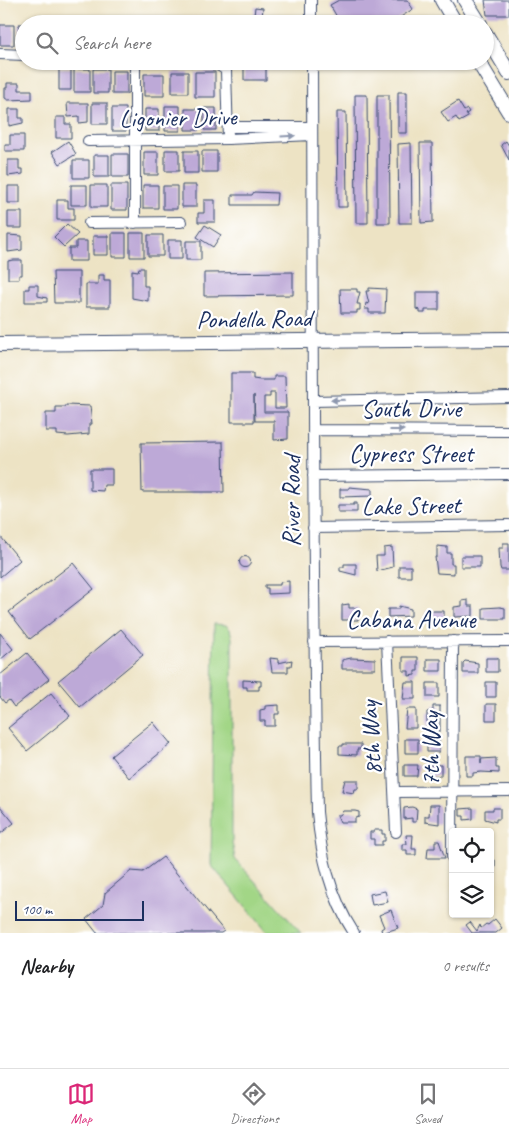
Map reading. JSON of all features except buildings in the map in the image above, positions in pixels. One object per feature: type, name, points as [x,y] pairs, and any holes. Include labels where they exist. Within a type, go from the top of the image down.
[{"type":"main road","points":[[442,0],[451,15]]},
{"type":"main road","points":[[465,0],[474,15]]},
{"type":"main road","points":[[494,48],[509,73]]},
{"type":"main road","points":[[483,70],[509,112]]},
{"type":"main road","points":[[490,70],[509,78]]},
{"type":"main road","name":"Pondella Road","points":[[0,344],[509,339]]},
{"type":"street","points":[[311,0],[311,15]]},
{"type":"street","points":[[0,54],[15,55]]},
{"type":"street","points":[[135,70],[135,223]]},
{"type":"street","points":[[226,70],[228,139]]},
{"type":"street","name":"River Road","points":[[312,70],[314,642],[319,831],[327,872],[342,911],[354,933]]},
{"type":"street","name":"Ligonier Drive","points":[[228,126],[268,126],[312,131]]},
{"type":"street","name":"Ligonier Drive","points":[[268,126],[268,137]]},
{"type":"street","name":"Ligonier Drive","points":[[88,141],[228,139],[268,137],[312,131]]},
{"type":"street","points":[[90,223],[181,222]]},
{"type":"street","points":[[313,401],[509,397]]},
{"type":"street","name":"South Drive","points":[[314,430],[509,431]]},
{"type":"street","name":"Cypress Street","points":[[313,476],[509,474]]},
{"type":"street","name":"Lake Street","points":[[313,528],[509,526]]},
{"type":"street","name":"Cabana Avenue","points":[[314,642],[509,640]]},
{"type":"street","name":"8th Way","points":[[387,641],[396,792],[396,832]]},
{"type":"street","name":"7th Way","points":[[452,828],[453,641]]},
{"type":"street","points":[[396,792],[509,791]]},
{"type":"green space","points":[[214,624],[226,625],[230,629],[232,638],[232,842],[235,859],[301,933],[268,933],[211,865]]}]
